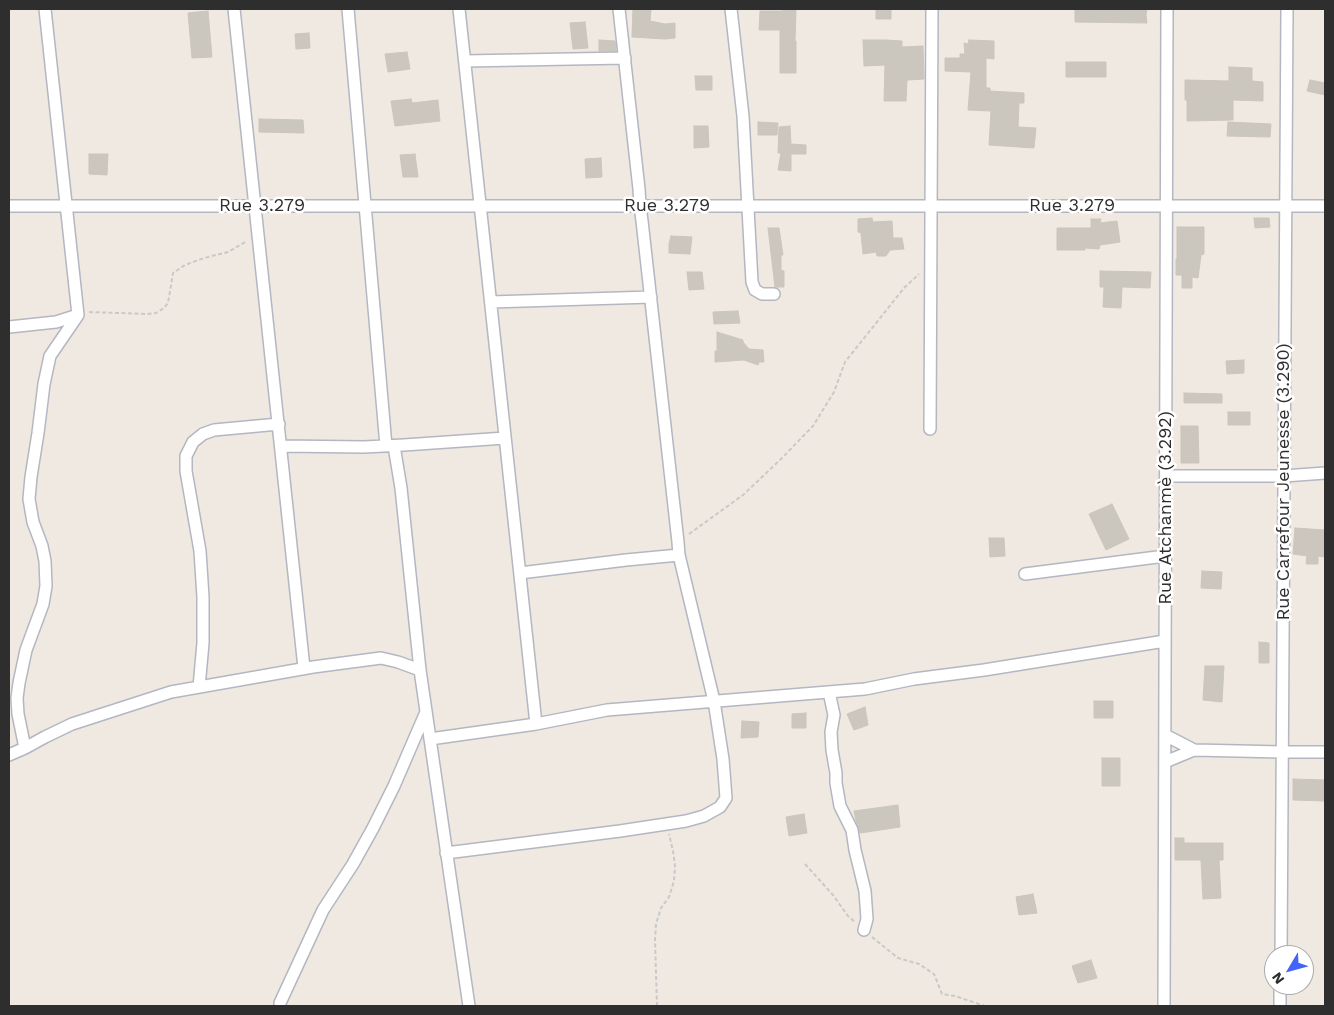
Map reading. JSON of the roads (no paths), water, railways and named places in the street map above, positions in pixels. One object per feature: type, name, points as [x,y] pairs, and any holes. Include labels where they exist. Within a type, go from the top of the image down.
[{"type":"street","points":[[25,748],[18,714],[17,698],[26,650],[43,604],[46,586],[42,546],[33,522],[30,499],[31,477],[44,384],[50,356],[78,316],[45,9]]},
{"type":"street","points":[[234,9],[304,668]]},
{"type":"street","points":[[348,9],[364,206],[390,446],[401,488],[420,670],[469,1006]]},
{"type":"street","points":[[459,9],[536,724]]},
{"type":"street","points":[[446,853],[667,825],[704,816],[720,807],[726,798],[724,759],[714,701],[679,555],[619,9]]},
{"type":"street","points":[[730,9],[743,116],[752,282],[755,290],[762,294],[774,294]]},
{"type":"street","points":[[930,429],[932,9]]},
{"type":"street","name":"Rue Atchanmè (3.292)","points":[[1164,1006],[1167,9]]},
{"type":"street","name":"Rue Carrefour Jeunesse (3.290)","points":[[1281,945],[1287,9]]},
{"type":"street","points":[[465,61],[625,58]]},
{"type":"street","name":"Rue 3.279","points":[[9,206],[1325,206]]},
{"type":"street","points":[[491,302],[651,297]]},
{"type":"street","points":[[9,328],[56,322],[78,316]]},
{"type":"street","points":[[200,687],[203,643],[203,597],[200,551],[186,471],[186,456],[193,442],[203,434],[214,430],[279,424]]},
{"type":"street","points":[[281,446],[390,446],[505,438]]},
{"type":"street","points":[[1166,476],[1284,476],[1325,473]]},
{"type":"street","points":[[520,573],[679,555]]},
{"type":"street","points":[[1025,574],[1165,556]]},
{"type":"street","points":[[430,739],[536,724],[608,710],[865,689],[914,679],[984,670],[1165,641]]},
{"type":"street","points":[[9,755],[72,724],[171,692],[304,668],[381,658],[420,670]]},
{"type":"street","points":[[829,692],[834,715],[831,732],[832,750],[840,806],[852,830],[865,891],[867,919],[864,930]]},
{"type":"street","points":[[280,1003],[323,910],[353,864],[373,828],[394,786],[426,712]]},
{"type":"street","points":[[1165,735],[1194,750]]},
{"type":"street","points":[[1165,762],[1194,750],[1325,752]]}]
